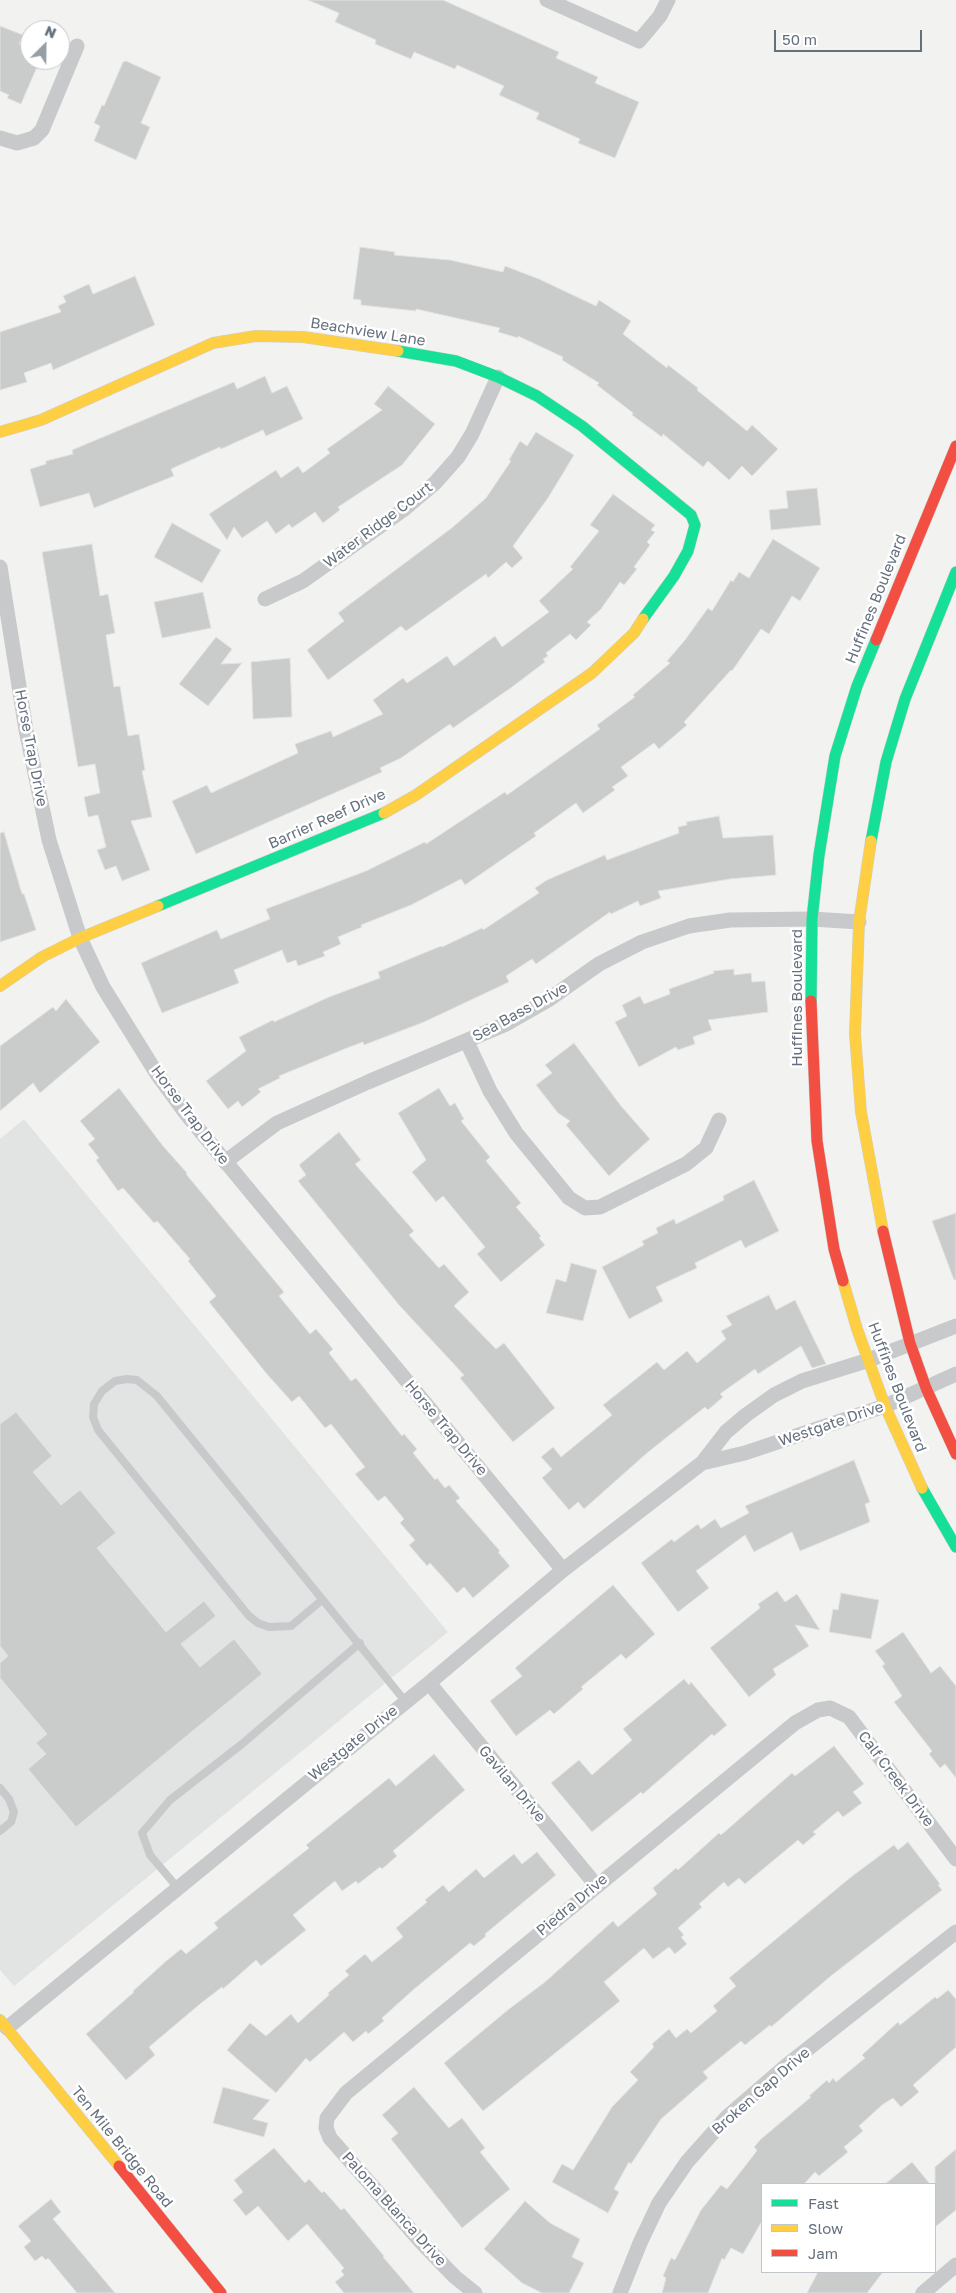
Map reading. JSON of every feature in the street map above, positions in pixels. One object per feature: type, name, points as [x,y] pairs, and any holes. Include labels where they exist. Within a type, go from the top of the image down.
[{"type":"main road","name":"Beachview Lane","points":[[0,432],[41,420],[213,343],[256,336],[303,337],[357,343],[456,361],[498,377],[537,396],[582,426],[684,508],[691,515],[694,525]]},
{"type":"main road","name":"Huffines Boulevard","points":[[956,446],[858,686],[836,756],[819,855],[812,918],[812,1068],[817,1142],[834,1249],[885,1406],[920,1484],[956,1547]]},
{"type":"main road","name":"Barrier Reef Drive","points":[[0,986],[42,957],[80,938],[370,820],[416,795],[592,673],[634,633],[674,576],[688,551],[694,525]]},
{"type":"main road","name":"Huffines Boulevard","points":[[956,572],[905,698],[886,762],[873,826],[858,922],[855,1034],[861,1112],[889,1260],[910,1343],[926,1388],[956,1454]]},
{"type":"main road","name":"Ten Mile Bridge Road","points":[[3,2024],[222,2293]]},
{"type":"street","points":[[547,0],[639,41],[660,16],[668,0]]},
{"type":"street","points":[[0,138],[8,141],[24,142],[34,138],[42,130],[77,46]]},
{"type":"street","name":"Water Ridge Court","points":[[265,599],[303,581],[403,510],[435,484],[458,457],[467,442],[498,377]]},
{"type":"street","name":"Horse Trap Drive","points":[[0,567],[39,795],[54,859],[80,938],[102,987],[157,1074],[225,1162],[563,1570]]},
{"type":"street","name":"Sea Bass Drive","points":[[225,1162],[277,1123],[368,1082],[506,1024],[548,1000],[599,964],[642,942],[689,926],[730,920],[812,918],[858,922]]},
{"type":"street","points":[[467,1042],[490,1091],[516,1132],[569,1198],[585,1208],[600,1207],[686,1164],[706,1148],[719,1120]]},
{"type":"street","name":"Westgate Drive","points":[[3,2024],[177,1887],[405,1700],[429,1683],[563,1570],[702,1463],[726,1432],[774,1395],[802,1381],[869,1360],[956,1326]]},
{"type":"street","name":"Westgate Drive","points":[[702,1463],[745,1453],[885,1406],[956,1374]]},
{"type":"street","name":"Gavilan Drive","points":[[429,1683],[596,1885]]},
{"type":"street","name":"Piedra Drive","points":[[327,2118],[346,2093],[596,1885],[795,1723],[818,1710],[830,1708]]},
{"type":"street","name":"Calf Creek Drive","points":[[830,1708],[849,1717],[956,1859]]},
{"type":"street","name":"Broken Gap Drive","points":[[620,2293],[640,2243],[659,2203],[687,2162],[726,2117],[786,2066],[956,1932]]},
{"type":"street","name":"Paloma Blanca Drive","points":[[327,2118],[326,2128],[330,2138],[422,2244],[455,2277],[475,2293]]},
{"type":"street","points":[[924,2293],[956,2265]]},
{"type":"lane","points":[[322,1600],[292,1626],[269,1627],[258,1623],[248,1616],[98,1430],[93,1417],[94,1404],[102,1390],[115,1381],[127,1379],[137,1380],[148,1387],[405,1700]]},
{"type":"lane","points":[[177,1887],[150,1855],[142,1833],[170,1800],[242,1744],[360,1643]]},
{"type":"lane","points":[[0,1788],[9,1799],[14,1812],[10,1822],[0,1831]]},
{"type":"shaded area","points":[[24,1119],[448,1632],[14,1986],[0,1970],[0,1139]]},
{"type":"building","points":[[308,0],[443,0],[559,52],[556,58],[598,77],[595,83],[639,102],[615,158],[578,143],[580,139],[536,119],[539,113],[499,95],[504,86],[457,65],[455,69],[414,52],[411,59],[375,44],[376,40],[335,22],[339,13]]},
{"type":"building","points":[[0,26],[20,34],[20,70],[36,70],[21,104],[7,98],[9,95],[0,91]]},
{"type":"building","points":[[126,61],[161,77],[141,123],[150,127],[136,160],[94,141],[100,126],[94,123],[102,105],[104,106],[123,62]]},
{"type":"building","points":[[360,247],[395,252],[394,255],[450,260],[503,272],[505,266],[539,279],[596,306],[599,300],[631,321],[623,334],[667,368],[668,365],[698,388],[697,390],[747,431],[752,425],[778,449],[752,476],[742,466],[729,480],[708,461],[703,467],[663,434],[662,437],[632,415],[633,413],[597,385],[599,383],[562,360],[563,357],[518,336],[518,338],[498,332],[500,328],[416,309],[416,311],[361,305],[361,300],[353,299]]},
{"type":"building","points":[[135,276],[155,325],[53,370],[51,363],[24,373],[27,382],[0,390],[0,332],[61,312],[58,306],[66,302],[63,296],[89,284],[93,294]]},
{"type":"building","points":[[265,376],[272,393],[287,386],[303,419],[266,436],[263,430],[221,449],[220,447],[171,469],[174,476],[94,508],[89,493],[40,507],[30,469],[46,464],[46,461],[73,454],[72,450],[234,382],[237,389]]},
{"type":"building","points":[[388,386],[435,424],[402,465],[338,507],[340,510],[323,523],[315,512],[292,528],[289,524],[276,534],[267,521],[242,538],[234,527],[227,540],[209,514],[276,470],[281,478],[298,466],[303,473],[330,453],[327,449],[382,410],[374,404]]},
{"type":"building","points":[[536,432],[574,455],[548,498],[513,546],[523,558],[512,568],[506,562],[488,578],[486,574],[406,631],[401,626],[328,680],[307,650],[344,621],[338,613],[453,527],[486,498],[511,461],[509,460],[520,441],[527,446]]},
{"type":"building","points":[[817,488],[821,525],[771,530],[769,510],[788,508],[786,491]]},
{"type":"building","points":[[613,494],[655,525],[651,530],[655,532],[647,542],[650,545],[634,567],[637,569],[624,585],[620,582],[601,609],[587,622],[591,625],[576,640],[570,634],[546,653],[548,656],[543,659],[545,662],[512,687],[453,728],[450,724],[401,758],[380,768],[382,772],[196,854],[172,801],[207,785],[211,793],[298,753],[295,744],[331,731],[333,737],[383,714],[373,700],[403,678],[407,683],[447,656],[454,666],[495,636],[502,647],[549,612],[539,601],[573,569],[570,567],[599,531],[590,525]]},
{"type":"building","points":[[172,523],[221,550],[202,583],[154,557]]},
{"type":"building","points":[[773,539],[820,568],[800,601],[792,596],[769,634],[761,629],[732,671],[684,722],[687,725],[659,749],[654,743],[621,767],[628,776],[612,787],[615,790],[583,813],[576,803],[534,833],[536,836],[465,885],[461,879],[411,905],[361,925],[362,927],[338,937],[341,944],[323,952],[325,956],[298,966],[296,960],[287,963],[282,950],[234,970],[239,983],[162,1013],[141,963],[217,930],[221,939],[270,919],[266,909],[366,871],[425,842],[426,844],[505,792],[507,795],[600,729],[597,725],[635,697],[633,695],[670,663],[667,661],[708,608],[712,611],[731,580],[733,582],[739,572],[749,578]]},
{"type":"building","points":[[92,544],[100,596],[108,594],[115,633],[106,635],[114,687],[120,686],[128,736],[139,734],[145,770],[142,771],[152,817],[131,821],[150,870],[122,881],[116,866],[105,870],[97,850],[106,847],[98,815],[88,817],[84,797],[100,793],[95,764],[78,767],[42,552]]},
{"type":"building","points":[[203,592],[211,628],[162,638],[154,602]]},
{"type":"building","points":[[216,637],[232,649],[221,664],[242,663],[208,706],[179,684]]},
{"type":"building","points":[[290,658],[292,717],[253,719],[251,662]]},
{"type":"building","points":[[719,816],[723,838],[773,835],[776,875],[730,879],[658,891],[661,898],[640,906],[638,901],[611,914],[610,912],[536,964],[532,959],[506,976],[509,982],[424,1022],[364,1045],[363,1042],[279,1076],[280,1078],[258,1089],[261,1092],[242,1107],[238,1101],[228,1109],[206,1081],[246,1051],[239,1037],[273,1020],[274,1022],[329,997],[380,978],[378,972],[442,947],[482,928],[483,930],[539,893],[535,888],[547,880],[605,855],[607,860],[679,833],[678,827],[687,825],[686,822]]},
{"type":"building","points":[[4,832],[22,894],[24,894],[36,930],[0,942],[0,833]]},
{"type":"building","points":[[734,969],[734,975],[751,973],[752,982],[765,981],[768,1012],[708,1020],[712,1030],[693,1037],[695,1044],[678,1050],[676,1047],[639,1067],[615,1022],[627,1016],[622,1005],[640,996],[644,1004],[670,994],[669,989],[714,973],[713,971]]},
{"type":"building","points":[[66,999],[100,1042],[40,1093],[33,1083],[0,1111],[0,1046],[53,1007],[56,1011]]},
{"type":"building","points":[[574,1043],[621,1106],[650,1139],[609,1176],[566,1125],[570,1121],[558,1113],[536,1085],[552,1073],[545,1065]]},
{"type":"building","points":[[119,1088],[163,1146],[284,1292],[279,1296],[310,1334],[316,1329],[333,1349],[329,1353],[351,1381],[356,1378],[402,1436],[404,1434],[417,1449],[413,1453],[435,1480],[437,1478],[445,1488],[449,1485],[460,1498],[456,1501],[500,1551],[498,1552],[510,1566],[473,1598],[464,1587],[457,1593],[430,1563],[427,1566],[409,1545],[415,1540],[400,1523],[404,1519],[385,1496],[378,1501],[355,1474],[365,1467],[331,1424],[325,1428],[299,1396],[292,1402],[266,1373],[209,1302],[216,1296],[188,1261],[190,1259],[157,1221],[154,1223],[123,1188],[118,1191],[96,1160],[99,1158],[88,1144],[95,1139],[80,1121]]},
{"type":"building","points":[[439,1088],[450,1106],[455,1103],[464,1119],[461,1121],[490,1157],[486,1161],[521,1203],[516,1207],[541,1236],[539,1238],[545,1245],[501,1282],[477,1254],[485,1247],[443,1196],[436,1202],[412,1172],[426,1160],[398,1113]]},
{"type":"building","points":[[339,1132],[361,1160],[355,1164],[414,1231],[409,1235],[439,1268],[444,1264],[469,1292],[454,1306],[496,1349],[504,1343],[555,1408],[513,1442],[460,1378],[464,1375],[399,1305],[298,1181],[306,1175],[299,1165]]},
{"type":"building","points":[[754,1180],[779,1231],[745,1248],[741,1240],[695,1263],[697,1268],[656,1287],[663,1301],[629,1319],[602,1267],[644,1245],[642,1241],[658,1233],[656,1228],[674,1219],[676,1224],[724,1200],[723,1196]]},
{"type":"building","points":[[956,1213],[956,1280],[954,1280],[932,1221]]},
{"type":"building","points":[[571,1263],[597,1270],[583,1321],[546,1313],[556,1279],[566,1282]]},
{"type":"building","points":[[769,1295],[776,1310],[795,1300],[826,1364],[812,1368],[801,1346],[758,1374],[755,1369],[720,1394],[723,1397],[708,1410],[705,1407],[647,1453],[584,1509],[578,1502],[569,1510],[542,1478],[552,1469],[541,1457],[553,1447],[561,1457],[612,1415],[603,1405],[657,1362],[664,1370],[687,1351],[697,1363],[726,1339],[721,1331],[732,1325],[726,1316]]},
{"type":"building","points":[[16,1412],[52,1456],[33,1472],[61,1505],[80,1490],[116,1533],[97,1548],[166,1632],[204,1601],[216,1616],[181,1644],[200,1667],[234,1639],[262,1674],[76,1827],[28,1769],[46,1754],[36,1743],[47,1734],[0,1678],[0,1663],[8,1656],[0,1646],[0,1424]]},
{"type":"building","points":[[854,1460],[870,1502],[865,1504],[870,1522],[800,1551],[792,1532],[754,1552],[745,1535],[696,1571],[709,1588],[678,1612],[641,1563],[672,1539],[674,1542],[698,1524],[701,1529],[715,1519],[721,1528],[749,1513],[745,1506]]},
{"type":"building","points":[[613,1585],[655,1634],[626,1659],[621,1654],[581,1687],[583,1689],[554,1714],[550,1710],[516,1736],[490,1701],[522,1676],[515,1668]]},
{"type":"building","points":[[777,1591],[785,1602],[797,1594],[820,1630],[795,1625],[809,1646],[773,1669],[776,1675],[749,1697],[710,1648],[760,1608],[758,1604]]},
{"type":"building","points":[[841,1593],[879,1600],[871,1639],[829,1632],[833,1609],[838,1610]]},
{"type":"building","points":[[903,1632],[931,1673],[940,1666],[956,1686],[956,1778],[945,1764],[940,1768],[929,1754],[932,1751],[894,1702],[902,1696],[882,1666],[885,1664],[875,1651]]},
{"type":"building","points":[[684,1679],[689,1685],[691,1682],[727,1725],[714,1736],[712,1734],[643,1794],[641,1792],[592,1832],[551,1783],[579,1760],[592,1775],[632,1740],[623,1729]]},
{"type":"building","points":[[834,1746],[864,1784],[853,1792],[862,1803],[843,1817],[838,1811],[813,1832],[816,1834],[803,1845],[798,1840],[745,1884],[739,1878],[728,1887],[724,1882],[699,1904],[702,1907],[678,1928],[684,1935],[681,1937],[687,1944],[675,1954],[669,1947],[653,1959],[644,1948],[604,1982],[620,2001],[483,2111],[444,2063],[545,1982],[613,1921],[618,1927],[657,1894],[653,1888],[676,1868],[678,1870],[719,1833],[721,1835],[792,1773],[795,1776]]},
{"type":"building","points":[[434,1754],[465,1790],[393,1851],[397,1856],[382,1869],[380,1867],[358,1884],[356,1881],[342,1891],[335,1881],[293,1915],[306,1930],[261,1966],[256,1960],[223,1989],[222,1987],[200,2004],[149,2047],[155,2055],[126,2080],[86,2034],[181,1949],[186,1954],[218,1928],[214,1923],[309,1848],[306,1845],[389,1778],[396,1786]]},
{"type":"building","points":[[908,1842],[940,1884],[938,1885],[942,1890],[832,1975],[771,2027],[770,2025],[745,2045],[741,2041],[703,2072],[708,2078],[661,2119],[631,2164],[629,2162],[614,2189],[619,2192],[608,2213],[552,2182],[562,2164],[573,2170],[612,2107],[638,2080],[630,2072],[654,2047],[652,2044],[669,2029],[676,2038],[687,2029],[691,2033],[717,2011],[713,2006],[736,1986],[729,1978],[851,1877],[894,1845],[898,1850]]},
{"type":"building","points":[[537,1852],[556,1875],[485,1934],[486,1936],[474,1946],[470,1943],[413,1990],[382,2018],[384,2021],[368,2034],[366,2031],[353,2042],[344,2032],[310,2062],[306,2058],[276,2093],[227,2050],[250,2023],[266,2036],[291,2014],[298,2023],[349,1975],[345,1971],[365,1954],[372,1962],[403,1937],[396,1928],[427,1902],[425,1900],[443,1885],[449,1892],[476,1869],[484,1878],[514,1854],[522,1864]]},
{"type":"building","points":[[948,1990],[956,1999],[956,2047],[913,2085],[919,2092],[901,2107],[893,2098],[882,2105],[859,2126],[863,2131],[844,2147],[848,2152],[819,2176],[815,2172],[805,2183],[761,2183],[761,2223],[743,2254],[731,2248],[724,2260],[722,2258],[708,2293],[662,2293],[666,2278],[663,2276],[671,2258],[675,2260],[701,2210],[721,2185],[727,2189],[753,2156],[757,2150],[754,2147],[761,2139],[811,2097],[809,2096],[827,2080],[829,2083],[833,2078],[836,2082],[865,2058],[862,2055],[898,2022],[900,2025],[935,1997],[937,1999]]},
{"type":"building","points":[[223,2087],[270,2100],[253,2119],[268,2123],[264,2137],[213,2123]]},
{"type":"building","points":[[414,2087],[449,2128],[462,2118],[485,2148],[480,2152],[510,2189],[462,2228],[391,2139],[398,2133],[382,2115]]},
{"type":"building","points":[[274,2148],[305,2183],[309,2179],[322,2193],[324,2191],[341,2210],[344,2208],[414,2293],[344,2293],[335,2282],[344,2275],[341,2271],[344,2268],[307,2224],[288,2241],[258,2206],[246,2216],[233,2200],[243,2192],[234,2180]]},
{"type":"building","points":[[956,2149],[956,2210],[936,2226],[936,2183],[935,2167]]},
{"type":"building","points":[[912,2162],[929,2183],[886,2183]]},
{"type":"building","points":[[51,2199],[61,2212],[53,2219],[115,2293],[77,2293],[48,2258],[46,2260],[42,2256],[35,2261],[24,2247],[31,2241],[18,2226]]},
{"type":"building","points":[[525,2201],[550,2223],[580,2239],[572,2257],[584,2263],[569,2293],[542,2293],[522,2283],[484,2249]]},
{"type":"building","points":[[817,2273],[882,2273],[867,2293],[807,2293]]},
{"type":"traffic: fast","points":[[398,351],[456,361],[498,377],[537,396],[582,426],[691,515],[695,525],[688,551],[674,576],[643,619]]},
{"type":"traffic: fast","points":[[871,841],[886,762],[905,699],[956,572]]},
{"type":"traffic: fast","points":[[811,1001],[812,919],[819,855],[835,756],[857,686],[876,640]]},
{"type":"traffic: fast","points":[[158,906],[384,813]]},
{"type":"traffic: fast","points":[[922,1488],[956,1547]]},
{"type":"traffic: slow","points":[[0,432],[41,420],[213,343],[256,336],[303,337],[398,351]]},
{"type":"traffic: slow","points":[[384,813],[416,795],[592,673],[634,633],[643,619]]},
{"type":"traffic: slow","points":[[871,841],[859,922],[855,1034],[861,1112],[883,1231]]},
{"type":"traffic: slow","points":[[0,986],[42,957],[80,938],[158,906]]},
{"type":"traffic: slow","points":[[843,1281],[857,1329],[885,1406],[922,1488]]},
{"type":"traffic: slow","points":[[0,2020],[119,2166]]},
{"type":"traffic: jam","points":[[876,640],[956,446]]},
{"type":"traffic: jam","points":[[811,1001],[817,1141],[834,1249],[843,1281]]},
{"type":"traffic: jam","points":[[883,1231],[910,1343],[926,1388],[956,1454]]},
{"type":"traffic: jam","points":[[119,2166],[221,2293]]}]
